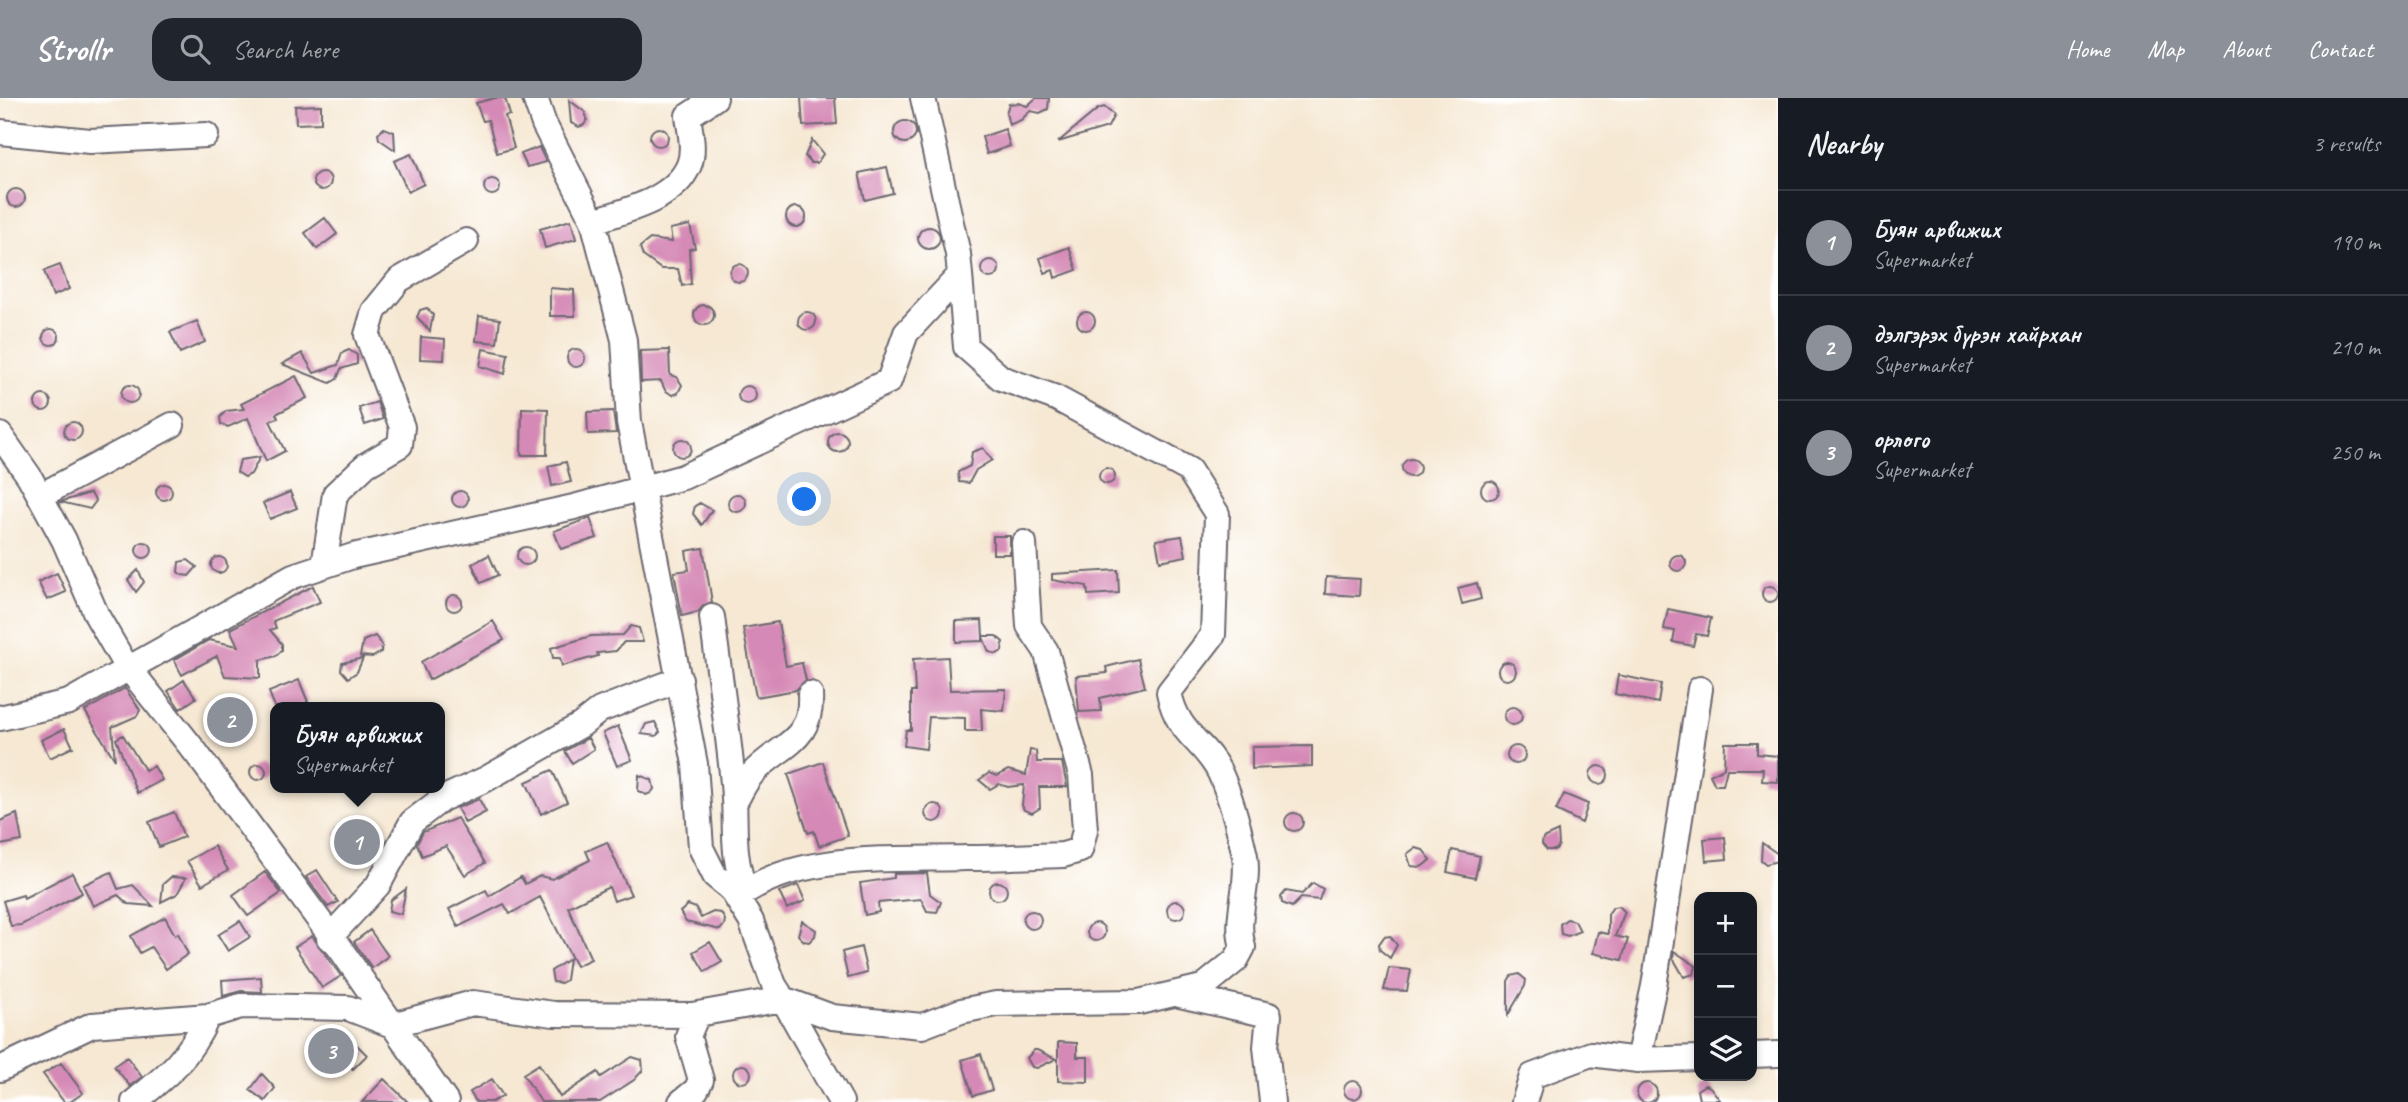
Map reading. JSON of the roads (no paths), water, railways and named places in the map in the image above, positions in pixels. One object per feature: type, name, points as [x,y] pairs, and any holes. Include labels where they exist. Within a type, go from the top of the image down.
[{"type":"street","points":[[535,98],[544,124],[593,220],[624,340],[629,422],[695,764],[701,848],[715,876],[741,894]]},
{"type":"street","points":[[593,220],[650,203],[680,179],[691,156],[688,116],[715,98]]},
{"type":"street","points":[[0,1069],[92,1025],[208,1016],[241,1006],[300,1005],[363,1011],[392,1025],[473,1003],[554,1014],[697,1015],[783,999],[832,1017],[922,1026],[961,1011],[996,1004],[1126,1003],[1176,994],[1203,987],[1236,960],[1243,947],[1239,936],[1245,898],[1245,858],[1219,771],[1173,713],[1169,692],[1213,635],[1217,514],[1188,470],[1056,398],[1001,378],[966,347],[958,254],[923,98]]},
{"type":"street","points":[[0,132],[90,141],[206,135]]},
{"type":"street","points":[[324,566],[335,494],[366,465],[400,445],[402,427],[367,335],[374,311],[398,281],[466,242]]},
{"type":"street","points":[[0,718],[69,702],[293,576],[683,477],[889,381],[906,333],[960,275]]},
{"type":"street","points":[[40,496],[172,425]]},
{"type":"street","points":[[0,435],[40,496],[97,616],[128,668],[197,754],[444,1101]]},
{"type":"street","points":[[741,894],[783,875],[824,865],[888,860],[1063,855],[1080,850],[1085,830],[1081,775],[1046,651],[1029,625],[1024,543]]},
{"type":"street","points":[[712,617],[734,802],[733,846],[741,894],[774,985],[841,1102]]},
{"type":"street","points":[[329,938],[378,885],[412,822],[442,799],[486,779],[581,725],[600,710],[680,679]]},
{"type":"street","points":[[1638,1060],[1654,986],[1700,689]]},
{"type":"street","points":[[734,802],[752,774],[801,732],[809,721],[810,694]]},
{"type":"street","points":[[1176,994],[1269,1015],[1266,1047],[1272,1102]]},
{"type":"street","points":[[681,1102],[696,1090],[701,1080],[688,1036],[697,1015]]},
{"type":"street","points":[[134,1102],[177,1067],[196,1043],[208,1016]]},
{"type":"street","points":[[1524,1102],[1532,1076],[1591,1054],[1638,1060],[1694,1058]]},
{"type":"street","points":[[1757,1055],[1778,1054]]},
{"type":"place","name":"дэлгэрэх бүрэн хайрхан","points":[[230,720]]},
{"type":"place","name":"Буян арвижих","points":[[357,842]]},
{"type":"place","name":"орлого","points":[[331,1051]]}]
